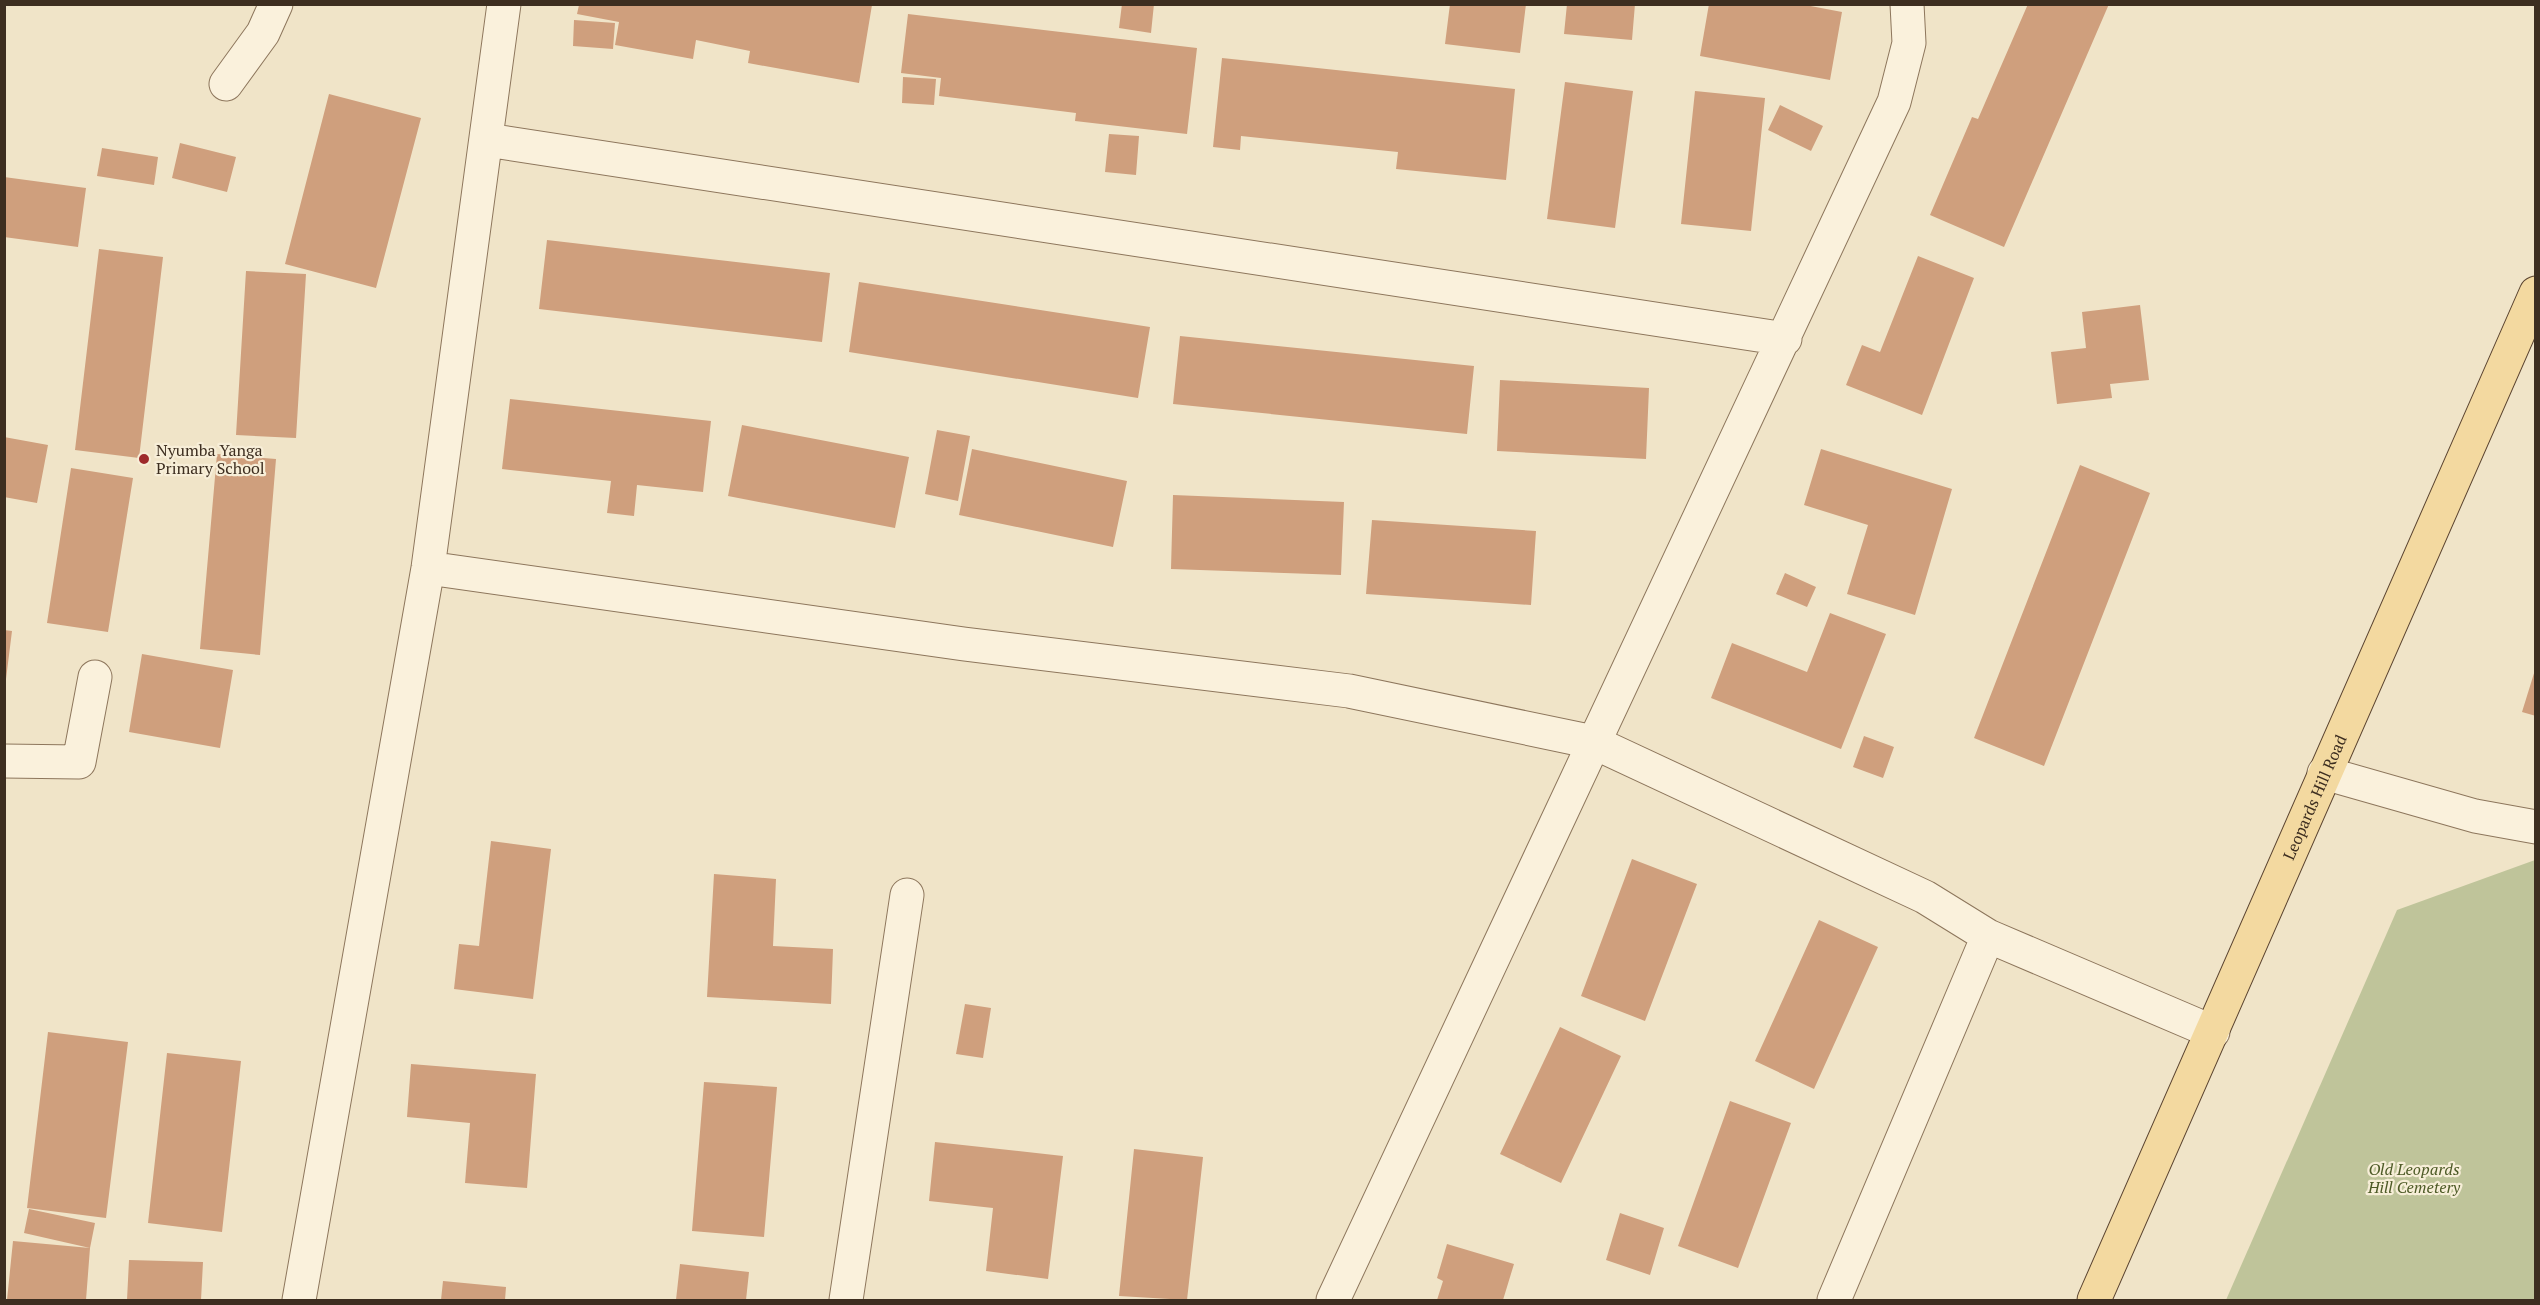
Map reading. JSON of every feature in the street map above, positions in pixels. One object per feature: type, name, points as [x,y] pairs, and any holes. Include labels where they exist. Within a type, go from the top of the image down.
[{"type":"main road","name":"Leopards Hill Road","points":[[2094,1300],[2535,293]]},
{"type":"street","points":[[226,84],[263,33],[276,4]]},
{"type":"street","points":[[299,1300],[428,568],[504,4]]},
{"type":"street","points":[[1333,1300],[1894,102],[1909,44],[1907,4]]},
{"type":"street","points":[[487,140],[1785,339]]},
{"type":"street","points":[[428,568],[964,644],[1349,691],[1593,742],[1924,897],[1988,936],[2213,1032]]},
{"type":"street","points":[[4,760],[79,762],[95,677]]},
{"type":"street","points":[[2324,773],[2475,816],[2535,827]]},
{"type":"street","points":[[846,1300],[907,896]]},
{"type":"street","points":[[1834,1300],[1988,936]]},
{"type":"green space","name":"Old Leopards Hill Cemetery","points":[[2535,860],[2535,1300],[2226,1300],[2397,910]]},
{"type":"building","points":[[1122,4],[1154,4],[1151,33],[1119,28]]},
{"type":"building","points":[[1450,4],[1526,4],[1520,53],[1445,44]]},
{"type":"building","points":[[1567,4],[1635,4],[1632,40],[1564,34]]},
{"type":"building","points":[[1709,4],[1800,4],[1842,12],[1830,80],[1700,56]]},
{"type":"building","points":[[2028,4],[2109,4],[2004,247],[1930,215],[1972,117],[1978,119]]},
{"type":"building","points":[[579,5],[872,5],[859,83],[748,63],[750,51],[696,40],[693,59],[615,45],[619,22],[577,14]]},
{"type":"building","points":[[908,14],[1197,48],[1187,134],[1075,121],[1076,113],[939,96],[941,78],[901,73]]},
{"type":"building","points":[[574,20],[615,23],[613,49],[573,46]]},
{"type":"building","points":[[1222,58],[1515,89],[1506,180],[1396,169],[1398,152],[1241,136],[1240,150],[1213,147]]},
{"type":"building","points":[[903,77],[936,79],[934,105],[902,103]]},
{"type":"building","points":[[1565,82],[1633,91],[1615,228],[1547,219]]},
{"type":"building","points":[[1695,91],[1765,98],[1751,231],[1681,224]]},
{"type":"building","points":[[329,94],[421,118],[376,288],[285,264]]},
{"type":"building","points":[[1780,105],[1823,126],[1811,151],[1768,130]]},
{"type":"building","points":[[1109,134],[1139,136],[1136,175],[1105,172]]},
{"type":"building","points":[[180,143],[236,157],[227,192],[172,178]]},
{"type":"building","points":[[102,148],[158,157],[154,185],[97,176]]},
{"type":"building","points":[[4,177],[86,188],[78,247],[4,237]]},
{"type":"building","points":[[547,240],[830,273],[822,342],[539,309]]},
{"type":"building","points":[[99,249],[163,257],[139,458],[75,450]]},
{"type":"building","points":[[1918,256],[1974,278],[1922,415],[1846,385],[1862,345],[1880,352]]},
{"type":"building","points":[[246,271],[306,274],[296,438],[236,435]]},
{"type":"building","points":[[859,282],[1150,327],[1138,398],[849,352]]},
{"type":"building","points":[[2140,305],[2149,380],[2110,384],[2112,398],[2057,404],[2051,352],[2086,348],[2082,312]]},
{"type":"building","points":[[1180,336],[1474,366],[1467,434],[1173,404]]},
{"type":"building","points":[[1500,380],[1649,388],[1646,459],[1497,451]]},
{"type":"building","points":[[510,399],[711,421],[703,492],[637,485],[634,516],[607,513],[611,481],[502,469]]},
{"type":"building","points":[[742,425],[909,457],[895,528],[728,496]]},
{"type":"building","points":[[937,430],[970,436],[958,501],[925,494]]},
{"type":"building","points":[[4,437],[48,445],[37,503],[4,497]]},
{"type":"building","points":[[972,449],[1127,481],[1113,547],[959,515]]},
{"type":"building","points":[[1821,449],[1952,489],[1915,615],[1847,594],[1868,525],[1804,505]]},
{"type":"building","points":[[217,454],[276,459],[260,655],[200,649]]},
{"type":"building","points":[[2080,465],[2150,493],[2044,766],[1974,738]]},
{"type":"building","points":[[71,468],[133,478],[108,632],[47,623]]},
{"type":"building","points":[[1173,495],[1344,502],[1341,575],[1171,569]]},
{"type":"building","points":[[1372,520],[1536,531],[1531,605],[1366,594]]},
{"type":"building","points":[[1785,573],[1816,587],[1807,607],[1776,594]]},
{"type":"building","points":[[1830,613],[1886,634],[1841,749],[1711,698],[1732,643],[1807,672]]},
{"type":"building","points":[[4,630],[12,631],[6,679],[4,679]]},
{"type":"building","points":[[142,654],[233,670],[220,748],[129,732]]},
{"type":"building","points":[[2536,670],[2536,716],[2522,712]]},
{"type":"building","points":[[1864,736],[1894,747],[1883,778],[1853,767]]},
{"type":"building","points":[[491,841],[551,849],[533,999],[454,989],[459,944],[479,946]]},
{"type":"building","points":[[1632,859],[1697,884],[1645,1021],[1581,996]]},
{"type":"building","points":[[714,874],[776,879],[773,946],[833,949],[831,1004],[707,997]]},
{"type":"building","points":[[1819,920],[1878,947],[1814,1089],[1755,1061]]},
{"type":"building","points":[[965,1004],[991,1008],[983,1058],[956,1054]]},
{"type":"building","points":[[1560,1027],[1621,1056],[1561,1183],[1500,1154]]},
{"type":"building","points":[[48,1032],[128,1042],[106,1218],[27,1208]]},
{"type":"building","points":[[167,1053],[241,1061],[222,1232],[148,1223]]},
{"type":"building","points":[[411,1064],[536,1074],[527,1188],[465,1183],[470,1123],[407,1117]]},
{"type":"building","points":[[704,1082],[777,1087],[764,1237],[692,1231]]},
{"type":"building","points":[[1730,1101],[1791,1123],[1738,1268],[1678,1246]]},
{"type":"building","points":[[935,1142],[1063,1156],[1048,1279],[986,1271],[993,1208],[929,1201]]},
{"type":"building","points":[[1134,1149],[1203,1157],[1187,1300],[1119,1296]]},
{"type":"building","points":[[29,1209],[95,1223],[90,1248],[24,1233]]},
{"type":"building","points":[[1620,1213],[1664,1228],[1650,1275],[1606,1260]]},
{"type":"building","points":[[13,1241],[90,1248],[86,1300],[7,1300]]},
{"type":"building","points":[[1447,1244],[1514,1264],[1503,1300],[1437,1300],[1443,1281],[1437,1278]]},
{"type":"building","points":[[129,1260],[203,1262],[201,1300],[127,1300]]},
{"type":"building","points":[[680,1264],[749,1272],[746,1300],[676,1300]]},
{"type":"building","points":[[443,1281],[506,1287],[505,1300],[441,1300]]},
{"type":"place","name":"Nyumba Yanga Primary School","points":[[144,459]]}]
